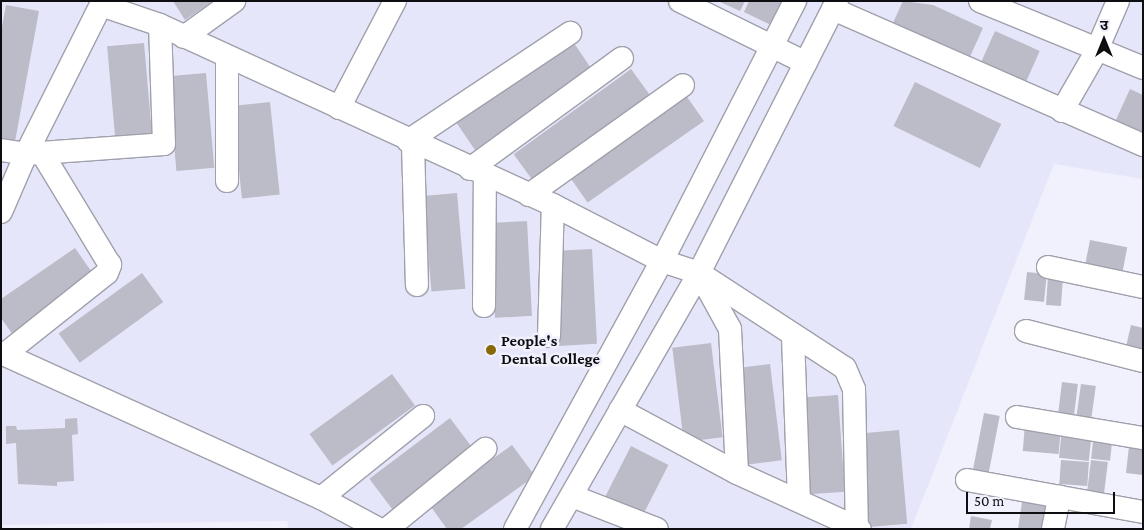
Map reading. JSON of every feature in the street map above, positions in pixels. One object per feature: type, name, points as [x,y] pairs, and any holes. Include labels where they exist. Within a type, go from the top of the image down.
[{"type":"street","points":[[184,37],[234,1]]},
{"type":"street","points":[[339,108],[395,1]]},
{"type":"street","points":[[680,1],[806,63]]},
{"type":"street","points":[[515,529],[662,261],[795,1]]},
{"type":"street","points":[[980,1],[1096,52],[1143,68]]},
{"type":"street","points":[[1062,111],[1096,52],[1118,1]]},
{"type":"street","points":[[1,212],[34,153],[105,3],[160,25],[410,143],[553,205],[662,261],[699,273],[793,337],[845,368],[854,389],[859,528],[737,473],[620,410]]},
{"type":"street","points":[[552,529],[699,273],[835,5],[1062,111],[1143,145]]},
{"type":"street","points":[[1,150],[34,153],[164,144],[160,25]]},
{"type":"street","points":[[410,143],[570,33]]},
{"type":"street","points":[[227,57],[227,181]]},
{"type":"street","points":[[478,172],[622,58]]},
{"type":"street","points":[[530,195],[683,85]]},
{"type":"street","points":[[410,143],[417,285]]},
{"type":"street","points":[[34,153],[110,265],[106,273],[3,353],[321,498],[379,529]]},
{"type":"street","points":[[478,172],[484,306]]},
{"type":"street","points":[[549,336],[553,205]]},
{"type":"street","points":[[1048,267],[1143,287]]},
{"type":"street","points":[[699,273],[730,329],[737,473]]},
{"type":"street","points":[[1026,331],[1143,361]]},
{"type":"street","points":[[793,337],[799,501]]},
{"type":"street","points":[[321,498],[422,416]]},
{"type":"street","points":[[1017,417],[1143,438]]},
{"type":"street","points":[[387,529],[485,449]]},
{"type":"street","points":[[967,480],[1143,512]]},
{"type":"street","points":[[572,496],[657,529]]},
{"type":"street","points":[[1053,529],[1059,497]]},
{"type":"shaded area","name":"People's Dental College","points":[[1,1],[1143,1],[1143,179],[1054,164],[911,529],[289,529],[287,521],[1,525]]},
{"type":"building","points":[[173,1],[213,1],[185,20]]},
{"type":"building","points":[[718,1],[745,1],[740,11]]},
{"type":"building","points":[[749,1],[784,1],[773,26],[744,12]]},
{"type":"building","points":[[903,1],[933,5],[983,28],[968,61],[918,38],[919,34],[892,25]]},
{"type":"building","points":[[6,5],[39,11],[14,147],[1,145],[1,32]]},
{"type":"building","points":[[995,31],[1040,51],[1023,88],[978,68]]},
{"type":"building","points":[[572,40],[593,71],[475,150],[454,119]]},
{"type":"building","points":[[144,43],[152,139],[116,142],[107,46]]},
{"type":"building","points":[[631,69],[651,97],[534,182],[514,154]]},
{"type":"building","points":[[206,73],[214,168],[176,171],[168,76]]},
{"type":"building","points":[[915,82],[1001,124],[980,168],[894,126]]},
{"type":"building","points":[[1130,89],[1143,95],[1143,137],[1114,124]]},
{"type":"building","points":[[685,94],[704,121],[588,202],[569,175]]},
{"type":"building","points":[[270,102],[280,194],[242,198],[232,106]]},
{"type":"building","points":[[457,193],[465,289],[431,292],[423,196]]},
{"type":"building","points":[[527,221],[532,316],[495,318],[490,223]]},
{"type":"building","points":[[1090,240],[1127,247],[1121,278],[1084,270]]},
{"type":"building","points":[[75,248],[96,278],[13,335],[1,318],[1,299]]},
{"type":"building","points":[[592,249],[597,344],[558,346],[553,251]]},
{"type":"building","points":[[1027,272],[1047,274],[1044,302],[1024,300]]},
{"type":"building","points":[[142,273],[163,302],[80,363],[59,334]]},
{"type":"building","points":[[1048,276],[1063,277],[1061,306],[1046,305]]},
{"type":"building","points":[[1131,325],[1143,328],[1143,355],[1125,351]]},
{"type":"building","points":[[711,343],[723,437],[684,442],[672,348]]},
{"type":"building","points":[[770,364],[782,460],[744,465],[732,369]]},
{"type":"building","points":[[392,374],[415,406],[332,466],[309,434]]},
{"type":"building","points":[[1062,382],[1078,384],[1073,424],[1057,422]]},
{"type":"building","points":[[1081,384],[1096,386],[1090,425],[1076,423]]},
{"type":"building","points":[[838,395],[845,492],[806,494],[799,398]]},
{"type":"building","points":[[984,413],[1000,416],[987,479],[972,476]]},
{"type":"building","points":[[77,418],[78,434],[72,435],[74,481],[57,482],[57,486],[18,484],[16,443],[6,444],[6,426],[16,426],[17,430],[65,428],[65,419]]},
{"type":"building","points":[[450,418],[473,449],[393,510],[369,479]]},
{"type":"building","points":[[1025,425],[1061,428],[1059,454],[1023,451]]},
{"type":"building","points":[[1062,429],[1092,432],[1089,461],[1059,458]]},
{"type":"building","points":[[899,430],[907,524],[868,527],[860,433]]},
{"type":"building","points":[[1094,432],[1113,434],[1110,461],[1091,459]]},
{"type":"building","points":[[512,445],[535,476],[461,529],[447,529],[429,504]]},
{"type":"building","points":[[631,446],[668,465],[642,517],[605,498]]},
{"type":"building","points":[[1129,446],[1143,447],[1143,475],[1126,473]]},
{"type":"building","points":[[1061,460],[1089,462],[1087,486],[1059,484]]},
{"type":"building","points":[[1091,460],[1108,462],[1104,494],[1087,492]]},
{"type":"building","points":[[1022,502],[1051,506],[1048,529],[1018,529]]},
{"type":"building","points":[[971,516],[992,520],[990,529],[969,529]]},
{"type":"place","name":"People's Dental College","points":[[491,350]]}]
